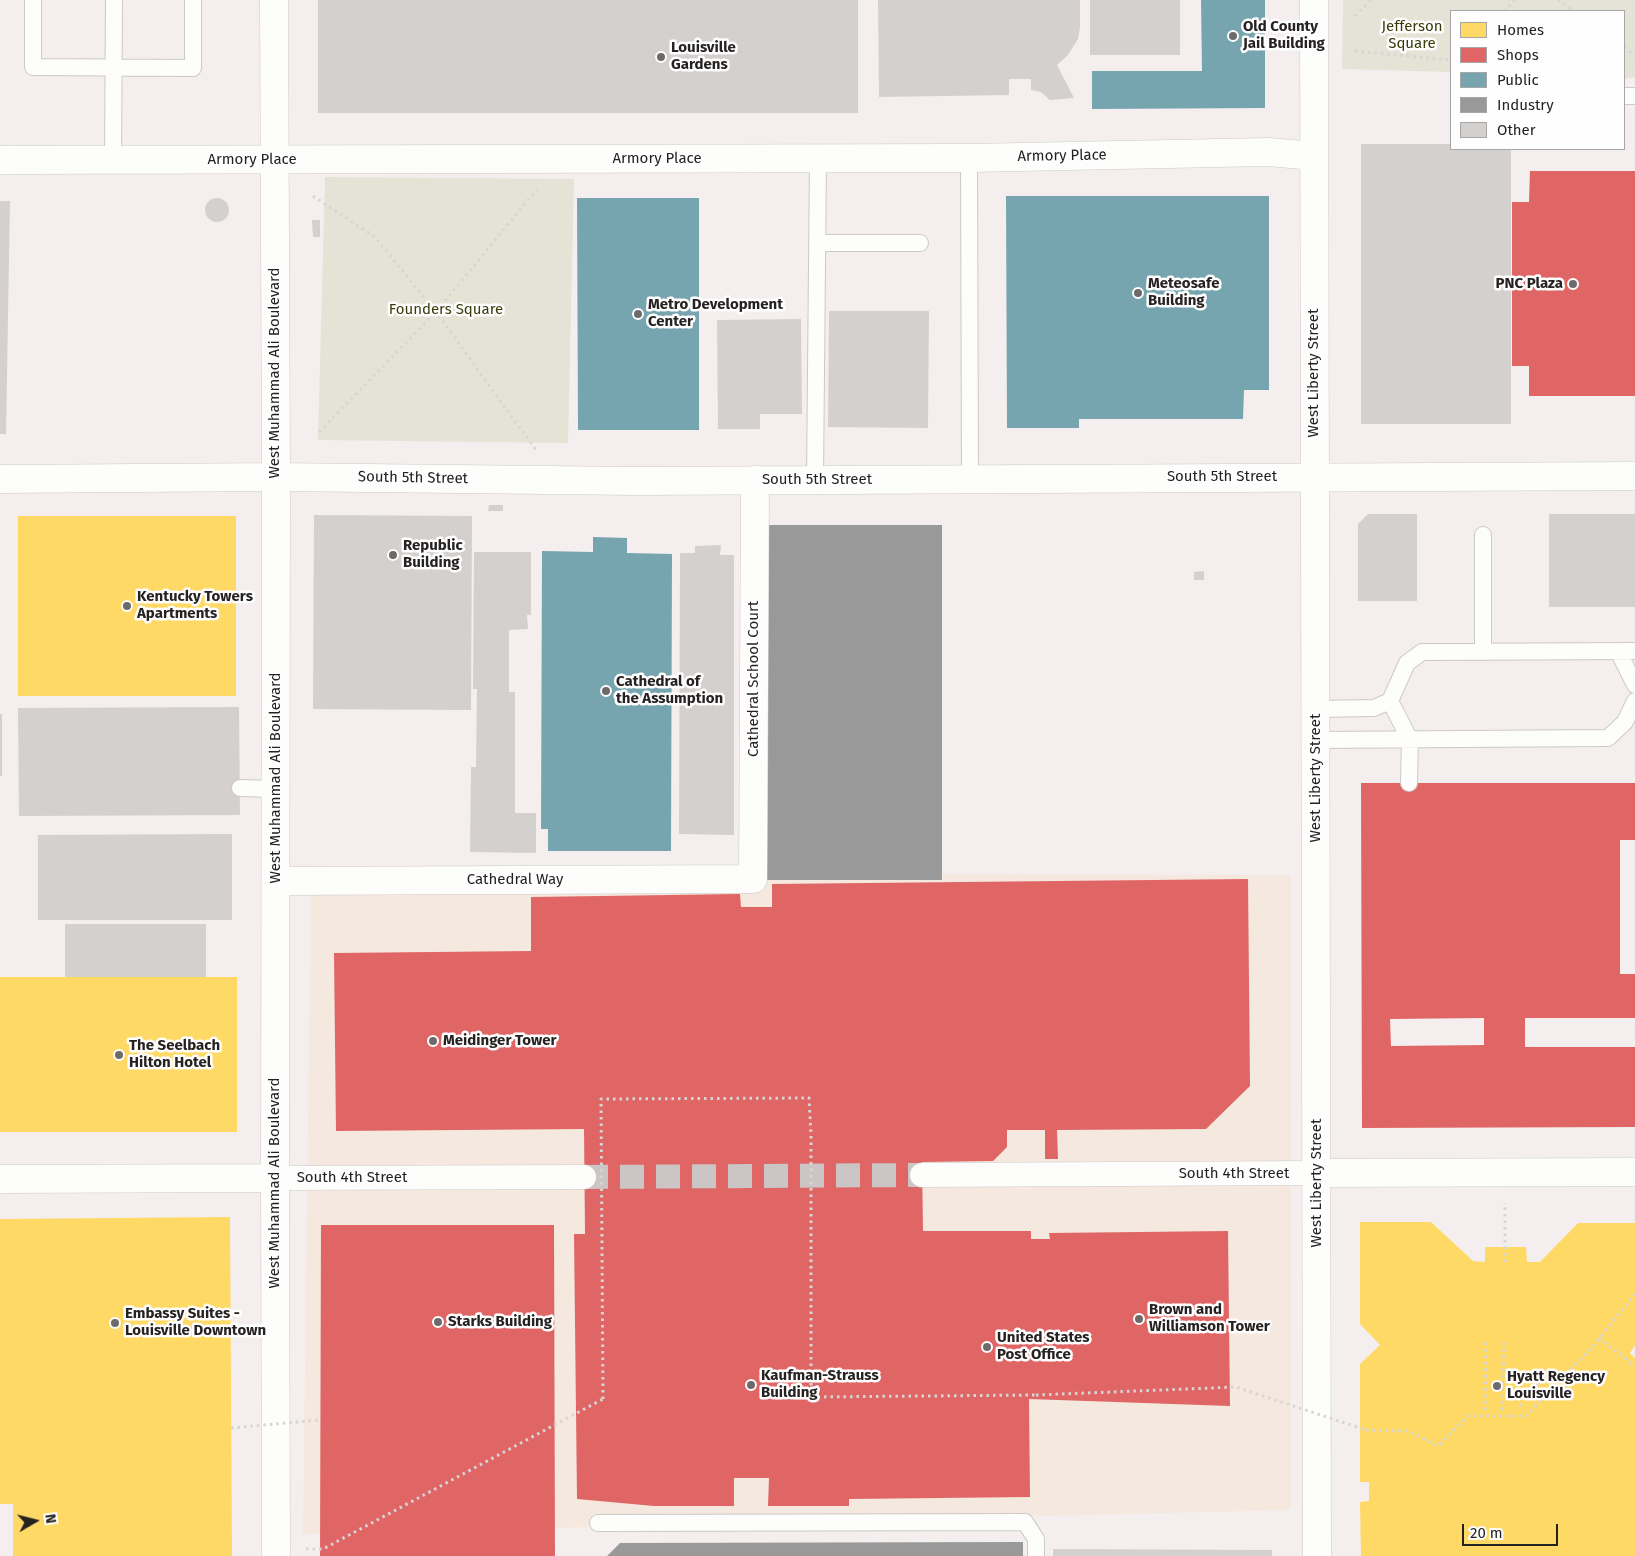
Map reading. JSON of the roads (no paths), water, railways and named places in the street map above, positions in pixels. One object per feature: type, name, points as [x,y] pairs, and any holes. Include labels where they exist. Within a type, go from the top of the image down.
[{"type":"street","name":"West Muhammad Ali Boulevard","points":[[274,0],[276,1553]]},
{"type":"street","name":"West Liberty Street","points":[[1314,0],[1317,1556]]},
{"type":"street","name":"Armory Place","points":[[0,160],[274,161],[969,158],[1268,152],[1314,156]]},
{"type":"street","name":"South 5th Street","points":[[0,478],[276,477],[815,480],[1635,476]]},
{"type":"street","name":"Cathedral School Court","points":[[753,878],[756,480]]},
{"type":"street","name":"Cathedral Way","points":[[276,880],[753,878]]},
{"type":"street","name":"South 4th Street","points":[[922,1175],[1635,1172]]},
{"type":"street","name":"South 4th Street","points":[[0,1179],[584,1177]]},
{"type":"lane","points":[[33,0],[33,68],[193,68],[193,0]]},
{"type":"lane","points":[[113,160],[114,0]]},
{"type":"lane","points":[[815,480],[818,158]]},
{"type":"lane","points":[[969,158],[970,479]]},
{"type":"lane","points":[[818,243],[920,243]]},
{"type":"lane","points":[[1483,535],[1483,652]]},
{"type":"lane","points":[[1618,651],[1635,685]]},
{"type":"lane","points":[[1315,709],[1374,708],[1390,701],[1407,663],[1422,652],[1635,651]]},
{"type":"lane","points":[[1390,701],[1410,740],[1409,783]]},
{"type":"lane","points":[[1315,740],[1608,738],[1625,722],[1635,701]]},
{"type":"lane","points":[[240,788],[276,789]]},
{"type":"lane","points":[[598,1523],[1025,1522],[1036,1539],[1036,1556]]},
{"type":"tunnel","points":[[584,1177],[922,1175]]},
{"type":"place","name":"Old County Jail Building","points":[[1233,36]]},
{"type":"place","name":"Louisville Gardens","points":[[661,57]]},
{"type":"place","name":"PNC Plaza","points":[[1573,284]]},
{"type":"place","name":"Meteosafe Building","points":[[1138,293]]},
{"type":"place","name":"Metro Development Center","points":[[638,314]]},
{"type":"place","name":"Republic Building","points":[[393,555]]},
{"type":"place","name":"Kentucky Towers Apartments","points":[[127,606]]},
{"type":"place","name":"Cathedral of the Assumption","points":[[606,691]]},
{"type":"place","name":"Meidinger Tower","points":[[433,1041]]},
{"type":"place","name":"The Seelbach Hilton Hotel","points":[[119,1055]]},
{"type":"place","name":"Brown and Williamson Tower","points":[[1139,1319]]},
{"type":"place","name":"Starks Building","points":[[438,1322]]},
{"type":"place","name":"Embassy Suites - Louisville Downtown","points":[[115,1323]]},
{"type":"place","name":"United States Post Office","points":[[987,1347]]},
{"type":"place","name":"Kaufman-Strauss Building","points":[[751,1385]]},
{"type":"place","name":"Hyatt Regency Louisville","points":[[1497,1386]]},
{"type":"park label","name":"Jefferson Square","points":[[1412,36]]},
{"type":"park label","name":"Founders Square","points":[[446,310]]}]
